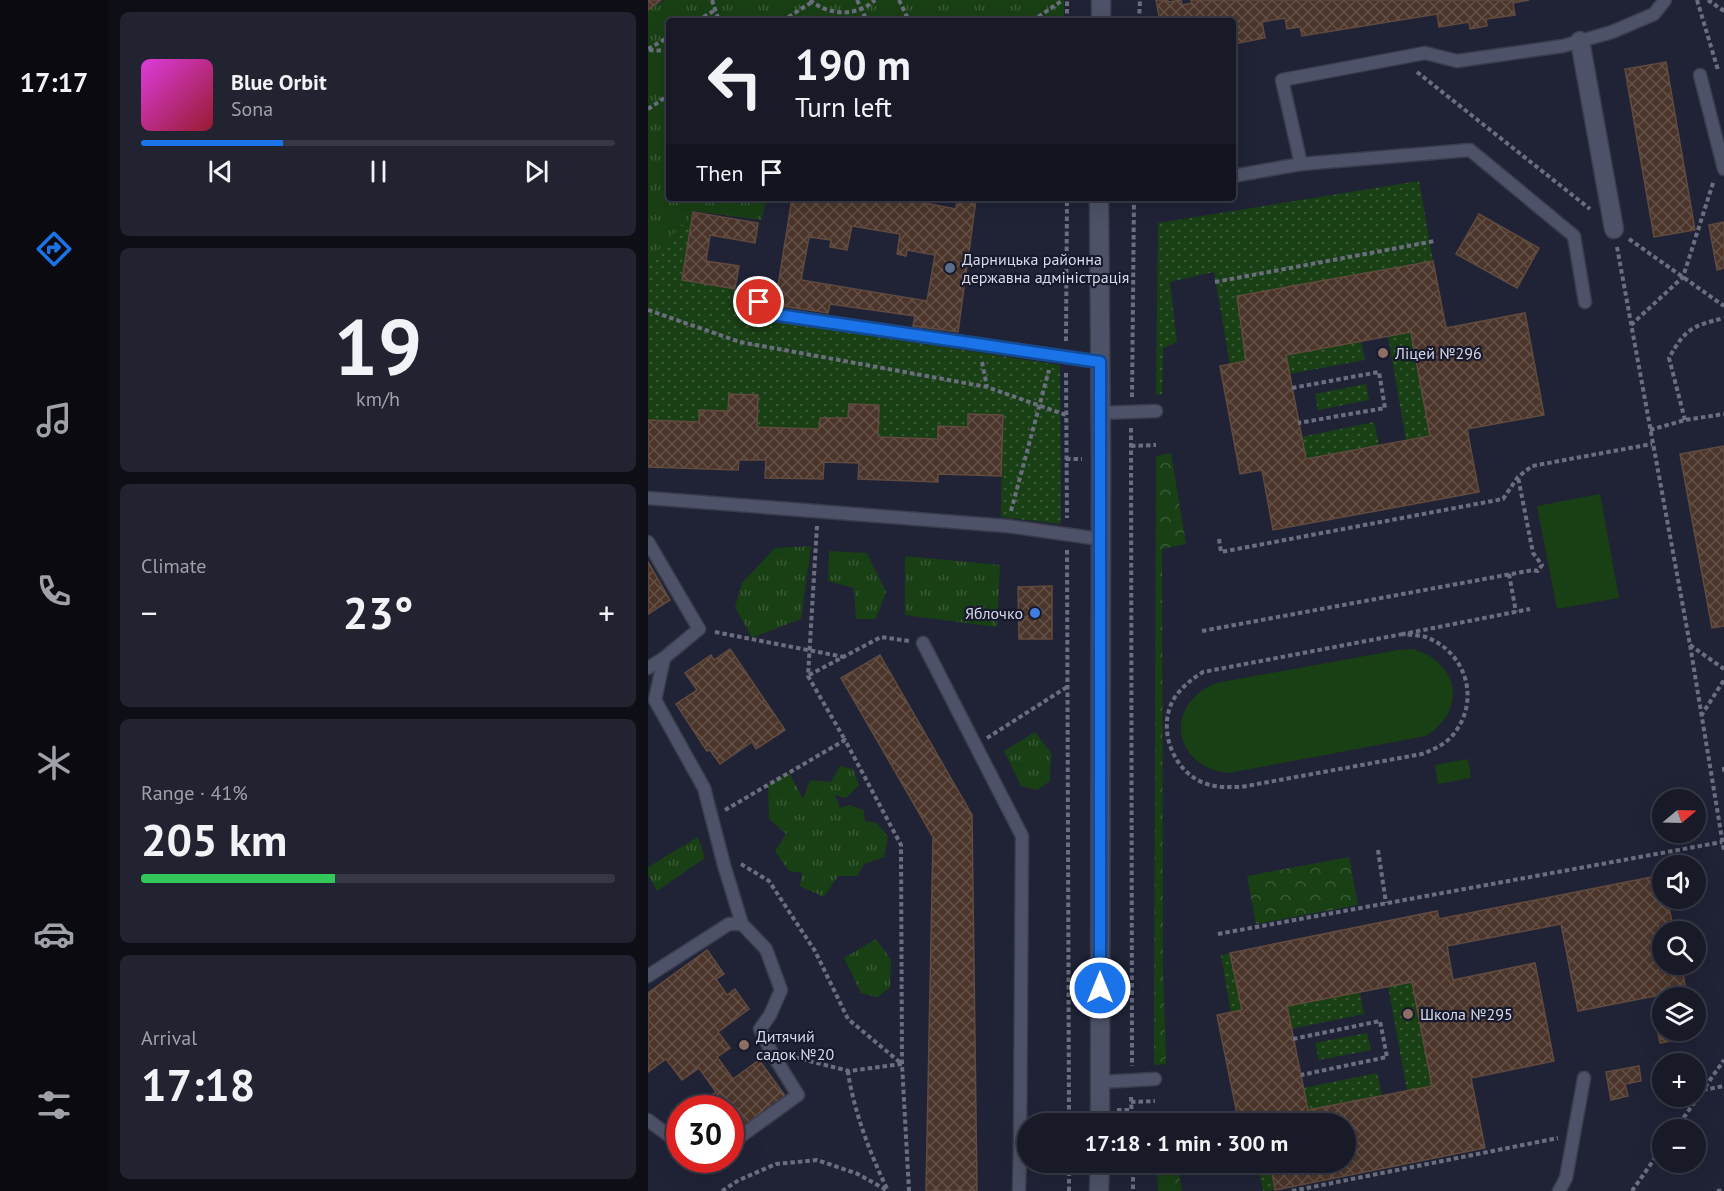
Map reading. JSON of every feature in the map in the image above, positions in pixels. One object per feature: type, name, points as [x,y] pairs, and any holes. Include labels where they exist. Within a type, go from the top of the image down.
[{"type":"street","points":[[1101,0],[1101,18]]},
{"type":"street","points":[[1580,41],[1614,228]]},
{"type":"street","points":[[1100,1113],[1102,201]]},
{"type":"street","points":[[1100,1173],[1100,1191]]},
{"type":"lane","points":[[1301,164],[1282,80],[1425,52],[1457,61],[1563,46],[1612,32],[1654,15],[1665,0]]},
{"type":"lane","points":[[1700,75],[1723,163]]},
{"type":"lane","points":[[1236,175],[1301,164],[1470,150],[1574,236],[1586,302]]},
{"type":"lane","points":[[756,292],[763,310],[771,314],[1100,362]]},
{"type":"lane","points":[[1100,413],[1156,411]]},
{"type":"lane","points":[[648,502],[818,511],[1007,525],[1100,539]]},
{"type":"lane","points":[[648,542],[699,629],[648,668]]},
{"type":"lane","points":[[922,643],[1022,836],[1024,1113]]},
{"type":"lane","points":[[664,658],[655,700],[704,788],[742,924],[766,949],[781,990],[770,1015],[760,1029],[798,1095],[744,1134]]},
{"type":"lane","points":[[648,976],[729,924],[742,924]]},
{"type":"lane","points":[[1559,1191],[1566,1178],[1584,1078]]},
{"type":"lane","points":[[1099,1082],[1155,1079]]},
{"type":"lane","points":[[648,1120],[666,1134]]},
{"type":"lane","points":[[1019,1191],[1021,1173]]},
{"type":"path","points":[[712,0],[718,18]]},
{"type":"path","points":[[857,0],[865,18]]},
{"type":"path","points":[[786,18],[811,1],[831,12],[846,13],[861,10],[875,0]]},
{"type":"path","points":[[899,0],[908,18]]},
{"type":"path","points":[[1037,18],[1065,0],[1067,18]]},
{"type":"path","points":[[1139,18],[1140,0]]},
{"type":"path","points":[[1697,0],[1721,80]]},
{"type":"path","points":[[1708,0],[1724,11]]},
{"type":"path","points":[[702,18],[715,10]]},
{"type":"path","points":[[648,50],[666,39]]},
{"type":"path","points":[[648,50],[666,51]]},
{"type":"path","points":[[1400,58],[1614,228],[1724,306]]},
{"type":"path","points":[[648,109],[666,97]]},
{"type":"path","points":[[1631,325],[1683,277],[1723,163]]},
{"type":"path","points":[[1066,201],[1069,1113]]},
{"type":"path","points":[[1132,1113],[1131,446],[1134,201]]},
{"type":"path","points":[[1614,228],[1724,851]]},
{"type":"path","points":[[1215,282],[1435,241]]},
{"type":"path","points":[[648,310],[740,342],[987,387],[1066,415]]},
{"type":"path","points":[[1685,420],[1669,358],[1679,339],[1697,324],[1724,318]]},
{"type":"path","points":[[978,345],[987,387]]},
{"type":"path","points":[[1007,525],[1053,355]]},
{"type":"path","points":[[1292,388],[1379,372],[1385,408],[1299,423]]},
{"type":"path","points":[[1650,430],[1685,420],[1724,414]]},
{"type":"path","points":[[1219,539],[1221,552],[1503,499],[1518,477],[1532,466],[1652,444]]},
{"type":"path","points":[[1131,446],[1156,445]]},
{"type":"path","points":[[1202,631],[1509,574],[1538,571],[1542,565],[1534,558],[1518,477]]},
{"type":"path","points":[[818,511],[808,676],[902,845],[902,1064],[909,1191]]},
{"type":"path","points":[[1509,574],[1516,612]]},
{"type":"path","points":[[1403,634],[1423,636],[1441,644],[1456,658],[1465,676],[1469,696],[1465,715],[1455,733],[1440,746],[1422,754],[1241,787],[1221,788],[1202,783],[1186,771],[1174,756],[1168,737],[1168,717],[1174,698],[1186,683],[1203,672],[1530,609]]},
{"type":"path","points":[[699,629],[844,657]]},
{"type":"path","points":[[808,676],[881,637],[922,643]]},
{"type":"path","points":[[1689,645],[1724,669]]},
{"type":"path","points":[[1700,717],[1724,680]]},
{"type":"path","points":[[975,745],[1068,687]]},
{"type":"path","points":[[711,818],[845,740]]},
{"type":"path","points":[[1724,767],[1724,772]]},
{"type":"path","points":[[1218,934],[1722,842]]},
{"type":"path","points":[[720,850],[769,881],[815,951],[848,1019],[902,1064]]},
{"type":"path","points":[[1378,850],[1386,903]]},
{"type":"path","points":[[1293,1039],[1380,1021],[1387,1057],[1301,1075]]},
{"type":"path","points":[[773,1055],[799,1058],[849,1071],[902,1064]]},
{"type":"path","points":[[1706,1085],[1724,1060]]},
{"type":"path","points":[[722,1191],[739,1180],[776,1164],[817,1160],[858,1174],[888,1191],[869,1152],[852,1096],[849,1071]]},
{"type":"path","points":[[1706,1089],[1724,1086]]},
{"type":"path","points":[[1131,1102],[1155,1101]]},
{"type":"path","points":[[1292,1191],[1574,1136]]},
{"type":"path","points":[[1632,1191],[1652,1162]]},
{"type":"path","points":[[1069,1173],[1069,1191]]},
{"type":"path","points":[[1133,1173],[1133,1191]]},
{"type":"path","points":[[1717,1191],[1724,1190]]},
{"type":"green space","points":[[665,0],[1064,0],[1064,18],[666,18],[666,201],[766,201],[761,220],[694,211],[648,261],[648,10]]},
{"type":"green space","points":[[648,55],[665,56],[666,82],[648,94]]},
{"type":"green space","points":[[1419,181],[1433,261],[1237,296],[1246,361],[1230,364],[1214,272],[1170,282],[1177,342],[1163,348],[1162,394],[1156,395],[1158,223]]},
{"type":"green space","points":[[693,212],[682,280],[735,289],[761,319],[1060,365],[1061,524],[1001,517],[1002,415],[968,414],[968,427],[939,427],[938,439],[878,437],[848,418],[820,418],[819,429],[757,427],[758,395],[729,394],[728,411],[700,410],[699,422],[648,420],[648,260]]},
{"type":"green space","points":[[1411,332],[1430,436],[1406,440],[1388,336]]},
{"type":"green space","points":[[1361,341],[1365,360],[1289,374],[1286,355]]},
{"type":"green space","points":[[1366,384],[1369,400],[1318,410],[1315,394]]},
{"type":"green space","points":[[1374,422],[1379,445],[1306,459],[1301,437]]},
{"type":"green space","points":[[1171,453],[1186,544],[1162,549],[1163,966],[1166,1064],[1154,1065],[1156,456]]},
{"type":"green space","points":[[1600,494],[1619,598],[1557,609],[1537,506]]},
{"type":"green space","points":[[811,546],[801,619],[752,638],[735,607],[742,583],[775,548]]},
{"type":"green space","points":[[829,551],[867,553],[886,592],[876,619],[856,619],[854,588],[828,581]]},
{"type":"green space","points":[[905,556],[1000,565],[997,627],[905,615]]},
{"type":"green space","points":[[1413,649],[1429,656],[1441,665],[1449,676],[1452,688],[1452,701],[1448,713],[1426,736],[1229,773],[1210,768],[1195,760],[1186,748],[1181,734],[1182,720],[1188,706],[1199,693],[1216,683]]},
{"type":"green space","points":[[1035,732],[1051,753],[1050,781],[1037,790],[1021,786],[1004,751]]},
{"type":"green space","points":[[1468,759],[1471,778],[1438,784],[1435,765]]},
{"type":"green space","points":[[840,766],[853,769],[859,785],[846,798],[835,795],[840,808],[849,805],[864,810],[865,821],[877,823],[888,837],[884,857],[864,864],[857,876],[838,876],[824,897],[800,886],[802,873],[789,871],[775,851],[786,834],[769,819],[768,785],[789,772],[803,799],[810,780],[831,782]]},
{"type":"green space","points":[[698,837],[705,858],[657,891],[648,875],[648,867]]},
{"type":"green space","points":[[1349,857],[1358,905],[1256,924],[1247,876]]},
{"type":"green space","points":[[876,939],[891,960],[890,988],[877,997],[861,993],[844,958]]},
{"type":"green space","points":[[1230,953],[1242,1010],[1231,1013],[1221,955]]},
{"type":"green space","points":[[1412,982],[1432,1086],[1407,1091],[1388,986]]},
{"type":"green space","points":[[1360,992],[1364,1014],[1291,1029],[1287,1006]]},
{"type":"green space","points":[[1367,1033],[1371,1050],[1319,1060],[1315,1043]]},
{"type":"green space","points":[[1377,1073],[1382,1096],[1308,1110],[1303,1088]]},
{"type":"green space","points":[[1157,1173],[1179,1173],[1182,1191],[1158,1191]]},
{"type":"green space","points":[[1259,1173],[1272,1173],[1275,1190],[1263,1191]]},
{"type":"building","points":[[648,0],[661,0],[648,10]]},
{"type":"building","points":[[1156,0],[1168,0],[1168,2],[1181,0],[1182,5],[1192,3],[1191,0],[1529,0],[1513,3],[1515,15],[1486,19],[1487,26],[1470,29],[1469,22],[1439,27],[1437,14],[1302,36],[1300,27],[1287,29],[1285,18],[1262,22],[1265,38],[1236,43],[1236,18],[1159,18]]},
{"type":"building","points":[[1666,62],[1695,230],[1654,237],[1625,69]]},
{"type":"building","name":"Дарницька районна державна адміністрація","points":[[792,201],[914,201],[956,209],[957,201],[976,201],[958,332],[913,326],[915,316],[830,304],[828,313],[775,305]],"holes":[[[852,226],[900,234],[897,254],[906,256],[907,250],[935,255],[927,301],[801,280],[809,237],[831,240],[830,247],[847,250]]]},
{"type":"building","points":[[693,212],[758,223],[755,243],[710,235],[706,261],[739,266],[735,289],[682,280]]},
{"type":"building","points":[[1479,214],[1539,248],[1517,288],[1456,254]]},
{"type":"building","points":[[1724,222],[1724,268],[1717,270],[1709,225]]},
{"type":"building","points":[[1433,261],[1446,328],[1525,313],[1544,415],[1467,429],[1479,492],[1273,530],[1262,470],[1240,474],[1220,366],[1246,361],[1237,296]],"holes":[[[1411,332],[1430,436],[1306,459],[1286,355]]]},
{"type":"building","points":[[729,394],[758,395],[757,427],[819,429],[820,418],[848,418],[849,404],[879,405],[878,437],[938,439],[938,426],[968,427],[968,414],[1003,415],[1001,476],[938,474],[938,482],[858,479],[859,463],[824,462],[823,479],[765,478],[766,460],[739,460],[738,470],[648,467],[648,420],[699,422],[699,410],[728,411]]},
{"type":"building","points":[[1724,446],[1724,626],[1712,628],[1680,454]]},
{"type":"building","points":[[648,562],[670,600],[648,614]]},
{"type":"building","name":"Яблочко","points":[[1052,586],[1052,639],[1019,639],[1018,587]]},
{"type":"building","points":[[730,649],[785,730],[756,749],[752,742],[720,764],[710,750],[707,751],[676,704],[697,690],[685,673],[711,655],[714,660]]},
{"type":"building","points":[[880,655],[972,815],[977,1191],[926,1191],[933,837],[841,678]]},
{"type":"building","points":[[1652,877],[1652,909],[1669,909],[1672,921],[1652,921],[1652,975],[1683,975],[1685,987],[1652,987],[1652,997],[1578,1011],[1561,924],[1447,946],[1453,980],[1535,963],[1554,1061],[1471,1078],[1485,1148],[1275,1190],[1272,1173],[1356,1173],[1356,1113],[1237,1113],[1217,1015],[1242,1010],[1230,953],[1437,911],[1439,919]],"holes":[[[1412,982],[1432,1086],[1308,1110],[1287,1006]]]},
{"type":"building","points":[[707,950],[724,974],[716,979],[727,995],[735,989],[749,1009],[718,1032],[730,1048],[717,1057],[733,1079],[759,1060],[786,1097],[744,1126],[744,1095],[712,1095],[716,1092],[699,1068],[682,1080],[666,1059],[648,1072],[648,993]]},
{"type":"building","points":[[1639,1066],[1641,1081],[1625,1084],[1628,1096],[1611,1100],[1606,1072]]},
{"type":"place","name":"Дарницька районна державна адміністрація","points":[[950,268]]},
{"type":"place","name":"Ліцей №296","points":[[1383,353]]},
{"type":"place","name":"Яблочко","points":[[1035,613]]},
{"type":"place","name":"Школа №295","points":[[1408,1014]]},
{"type":"place","name":"Дитячий садок №20","points":[[744,1045]]},
{"type":"route","points":[[759,302],[763,310],[771,314],[1100,362],[1100,988]]}]
